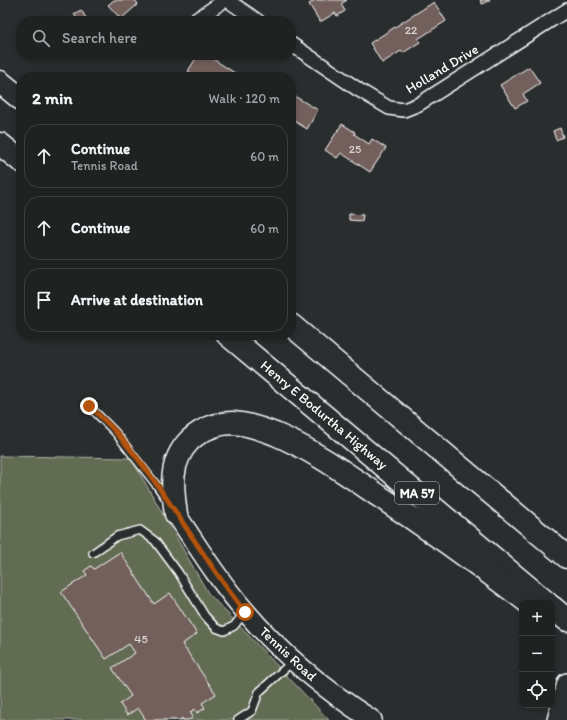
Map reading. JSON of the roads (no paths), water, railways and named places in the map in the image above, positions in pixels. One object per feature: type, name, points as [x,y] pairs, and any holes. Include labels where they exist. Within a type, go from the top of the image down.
[{"type":"highway","points":[[0,82],[16,95]]},
{"type":"highway","points":[[0,144],[16,157]]},
{"type":"highway","points":[[296,329],[567,557]]},
{"type":"highway","name":"Henry E Bodurtha Highway","points":[[234,340],[543,600]]},
{"type":"highway","points":[[176,514],[172,491],[172,476],[176,462],[188,443],[199,433],[213,426],[227,424],[250,426],[284,438],[320,457],[448,544],[525,600]]},
{"type":"highway","points":[[555,610],[567,620]]},
{"type":"highway","points":[[555,622],[567,631]]},
{"type":"street","points":[[202,16],[226,0],[250,16]]},
{"type":"street","name":"Holland Drive","points":[[296,47],[359,90],[389,108],[404,110],[419,104],[567,10]]},
{"type":"street","name":"Tennis Road","points":[[176,514],[217,576],[262,631],[293,661],[326,689],[349,706],[372,720]]},
{"type":"street","points":[[557,720],[567,683]]},
{"type":"lane","points":[[89,406],[115,432],[157,486],[176,514]]},
{"type":"lane","points":[[94,553],[117,536],[140,530],[155,541],[178,572],[205,616],[216,628],[224,632],[234,626],[245,612]]},
{"type":"lane","points":[[238,720],[252,711],[259,692],[293,661]]}]
